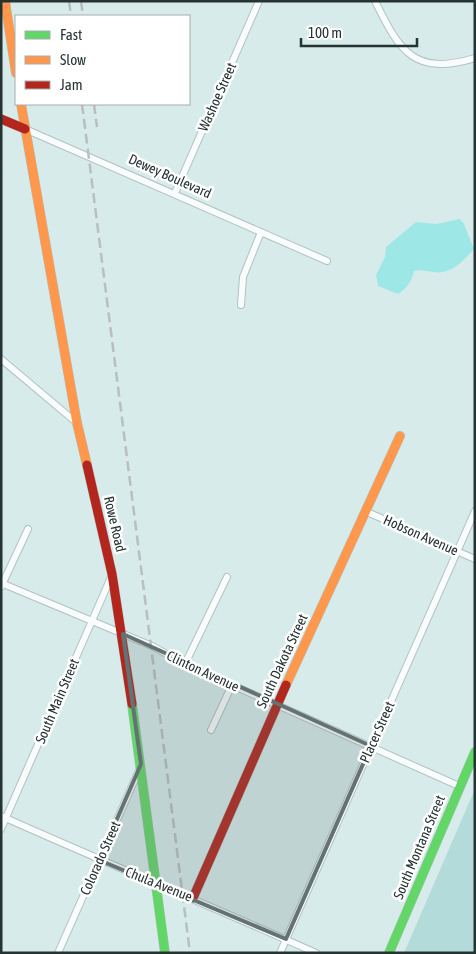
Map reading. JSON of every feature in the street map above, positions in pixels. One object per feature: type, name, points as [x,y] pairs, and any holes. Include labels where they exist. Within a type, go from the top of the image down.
[{"type":"main road","points":[[5,1],[15,66]]},
{"type":"main road","name":"Rowe Road","points":[[21,105],[77,423],[112,574],[123,634],[165,953]]},
{"type":"main road","name":"Dewey Boulevard","points":[[1,119],[25,129]]},
{"type":"main road","name":"South Dakota Street","points":[[193,898],[277,705],[367,512],[400,436]]},
{"type":"main road","name":"South Montana Street","points":[[389,953],[475,752]]},
{"type":"street","name":"Washoe Street","points":[[175,194],[260,1]]},
{"type":"street","points":[[375,1],[394,39],[420,62],[441,66],[475,58]]},
{"type":"street","name":"Dewey Boulevard","points":[[25,129],[327,261]]},
{"type":"street","points":[[241,305],[243,277],[261,232]]},
{"type":"street","points":[[1,359],[77,423]]},
{"type":"street","name":"Placer Street","points":[[280,953],[475,511]]},
{"type":"street","name":"Hobson Avenue","points":[[367,512],[475,559]]},
{"type":"street","points":[[2,584],[28,529]]},
{"type":"street","name":"South Main Street","points":[[1,829],[4,817],[112,574]]},
{"type":"street","points":[[185,664],[227,577]]},
{"type":"street","name":"Clinton Avenue","points":[[2,584],[123,634],[185,664],[460,786]]},
{"type":"street","points":[[211,730],[232,685]]},
{"type":"street","name":"Colorado Street","points":[[58,953],[141,764]]},
{"type":"street","name":"Chula Avenue","points":[[4,817],[316,953]]},
{"type":"highlighted area","points":[[123,634],[371,746],[286,939],[99,860],[141,764]]},
{"type":"shaded area","points":[[475,789],[475,953],[404,953]]},
{"type":"water","points":[[460,219],[464,224],[474,249],[461,262],[446,271],[414,271],[409,284],[398,294],[378,286],[376,275],[385,257],[386,247],[416,222],[436,224]]},
{"type":"railway","points":[[69,1],[71,15]]},
{"type":"railway","points":[[81,1],[83,15]]},
{"type":"railway","points":[[82,105],[190,953]]},
{"type":"railway","points":[[94,105],[97,127]]},
{"type":"traffic: fast","points":[[132,704],[165,953]]},
{"type":"traffic: fast","points":[[389,953],[475,752]]},
{"type":"traffic: slow","points":[[5,1],[15,66]]},
{"type":"traffic: slow","points":[[21,105],[77,423],[87,465]]},
{"type":"traffic: slow","points":[[286,685],[400,436]]},
{"type":"traffic: jam","points":[[1,119],[25,129]]},
{"type":"traffic: jam","points":[[87,465],[112,574],[132,704]]},
{"type":"traffic: jam","points":[[193,898],[286,685]]}]
